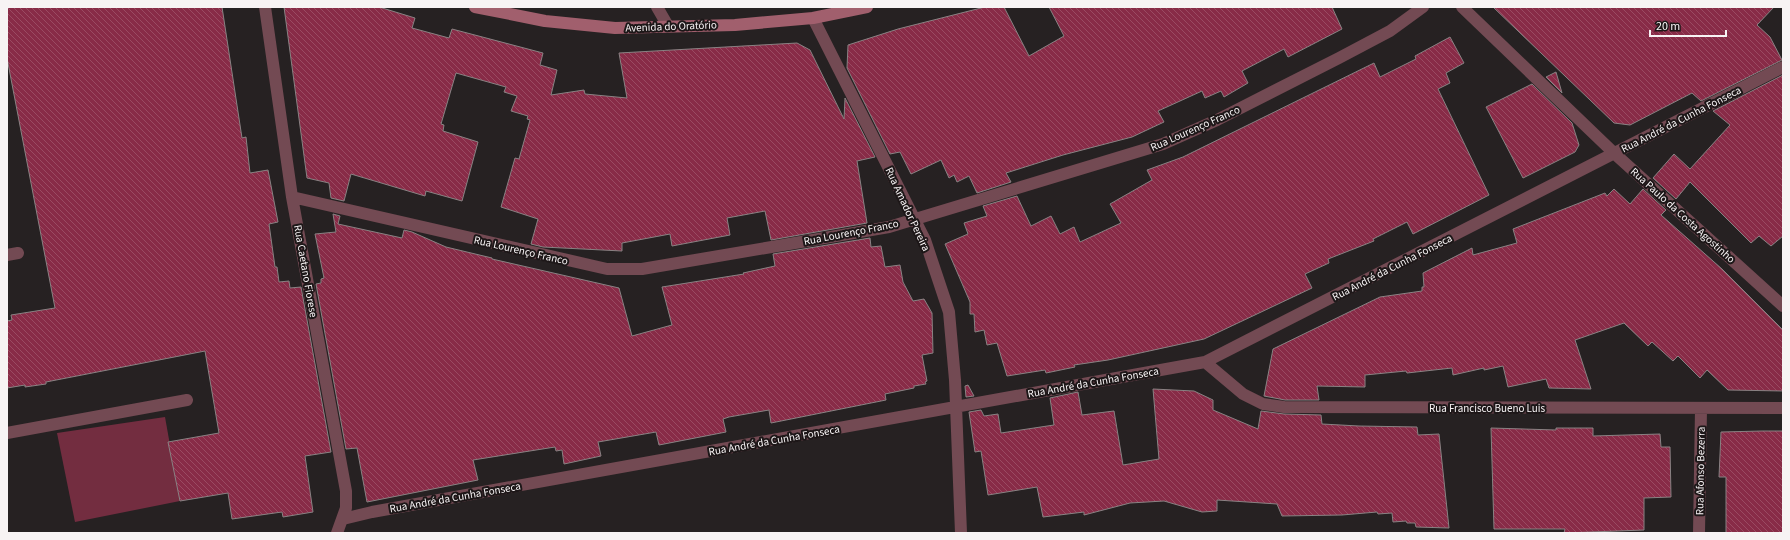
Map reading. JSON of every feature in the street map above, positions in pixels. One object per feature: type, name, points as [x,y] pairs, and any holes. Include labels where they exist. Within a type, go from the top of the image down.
[{"type":"main road","name":"Avenida do Oratório","points":[[475,7],[545,21],[615,28],[735,25],[813,18],[867,7]]},
{"type":"street","name":"Rua Caetano Fiorese","points":[[265,7],[292,197],[346,491],[346,508],[337,533]]},
{"type":"street","points":[[657,7],[668,26]]},
{"type":"street","name":"Rua Lourenço Franco","points":[[292,197],[607,269],[642,269],[889,227],[1163,144],[1217,120],[1390,31],[1423,7]]},
{"type":"street","name":"Rua Paulo da Costa Agostinho","points":[[1462,7],[1615,154],[1783,306]]},
{"type":"street","name":"Rua Amador Pereira","points":[[813,18],[865,118],[913,219],[925,240],[949,312],[956,407],[960,533]]},
{"type":"street","name":"Rua André da Cunha Fonseca","points":[[343,519],[372,512],[1205,362],[1615,154],[1783,66]]},
{"type":"street","name":"Rua Francisco Bueno Luis","points":[[1205,362],[1243,394],[1263,404],[1284,407],[1783,408]]},
{"type":"street","points":[[7,433],[187,400]]},
{"type":"street","name":"Rua Afonso Bezerra","points":[[1699,533],[1701,409]]},
{"type":"shaded area","points":[[165,417],[180,501],[75,522],[57,433]]},
{"type":"building","points":[[7,7],[222,7],[242,138],[246,137],[250,173],[268,170],[278,222],[269,224],[275,267],[277,267],[279,282],[289,281],[290,288],[301,287],[331,452],[305,456],[313,512],[283,517],[282,512],[232,519],[228,493],[180,501],[168,442],[219,433],[205,351],[46,382],[46,384],[7,388],[7,321],[12,320],[11,315],[55,308],[7,58]]},
{"type":"building","points":[[284,7],[379,7],[415,18],[412,28],[449,38],[452,29],[543,53],[540,65],[557,70],[551,95],[584,90],[585,94],[627,98],[619,53],[797,43],[810,50],[844,119],[845,98],[875,157],[857,161],[867,223],[771,240],[765,211],[727,218],[730,235],[672,246],[670,234],[622,243],[622,251],[543,247],[531,244],[538,219],[501,207],[515,158],[519,159],[530,120],[527,119],[528,116],[511,111],[517,96],[504,92],[506,87],[456,73],[441,124],[444,125],[443,131],[478,142],[462,201],[426,191],[425,196],[351,174],[344,201],[331,198],[329,183],[307,178]]},
{"type":"building","points":[[985,7],[1004,7],[1029,56],[1064,36],[1049,7],[1332,7],[1342,29],[1288,57],[1284,49],[1242,71],[1248,83],[1224,97],[1221,91],[1205,98],[1202,91],[1158,111],[1164,122],[1132,137],[1063,155],[1006,173],[1011,182],[977,193],[969,176],[957,182],[954,175],[949,178],[941,160],[911,174],[900,152],[890,154],[847,68],[848,45],[898,29]]},
{"type":"building","points":[[1493,7],[1774,7],[1757,25],[1770,37],[1782,60],[1701,101],[1692,93],[1630,125],[1614,123]]},
{"type":"building","points":[[1450,37],[1464,63],[1446,73],[1450,83],[1438,89],[1489,195],[1413,234],[1407,222],[1373,239],[1374,241],[1328,259],[1329,263],[1305,274],[1312,288],[1204,339],[1108,360],[1074,365],[1075,367],[1046,373],[1045,370],[1007,376],[997,343],[987,345],[984,330],[975,332],[974,314],[970,314],[970,302],[945,244],[968,234],[964,223],[987,216],[983,206],[1017,196],[1031,226],[1051,216],[1060,234],[1074,227],[1080,242],[1121,223],[1110,204],[1152,180],[1147,170],[1183,157],[1374,63],[1380,77],[1416,59],[1415,56]]},
{"type":"building","points":[[1556,72],[1562,93],[1546,77]]},
{"type":"building","points":[[1783,75],[1783,236],[1771,246],[1759,236],[1751,243],[1690,182],[1676,199],[1653,178],[1674,154],[1690,169],[1730,125],[1713,111]]},
{"type":"building","points":[[1532,84],[1572,123],[1579,145],[1575,152],[1523,178],[1486,107]]},
{"type":"building","points":[[1614,189],[1630,204],[1643,189],[1666,210],[1661,215],[1722,269],[1783,330],[1783,391],[1728,390],[1707,370],[1700,378],[1678,356],[1673,361],[1652,342],[1648,346],[1624,323],[1575,340],[1591,389],[1549,388],[1546,379],[1508,387],[1503,366],[1484,370],[1484,368],[1453,375],[1452,368],[1407,373],[1406,371],[1365,375],[1365,387],[1317,386],[1319,400],[1285,400],[1264,396],[1273,349],[1380,297],[1422,291],[1422,287],[1424,287],[1423,273],[1472,248],[1473,255],[1517,243],[1513,229],[1605,193],[1607,196]]},
{"type":"building","points":[[333,214],[340,216],[338,224],[402,238],[404,230],[446,247],[619,288],[632,336],[672,325],[662,287],[744,274],[743,273],[775,266],[773,254],[870,238],[871,247],[881,246],[885,267],[900,265],[903,282],[913,301],[924,299],[932,313],[933,353],[922,355],[927,381],[925,382],[926,384],[914,386],[914,388],[885,394],[886,400],[771,423],[769,410],[729,417],[723,419],[726,432],[659,445],[656,432],[598,442],[601,456],[564,464],[562,450],[556,451],[555,447],[473,460],[478,480],[367,502],[357,448],[346,449],[316,284],[321,283],[321,279],[324,278],[315,234],[336,232]]},
{"type":"building","points":[[968,385],[974,396],[966,397],[965,386]]},
{"type":"building","points":[[1153,389],[1194,391],[1213,400],[1213,410],[1258,429],[1261,411],[1284,414],[1321,415],[1322,424],[1417,427],[1418,435],[1439,434],[1449,528],[1416,527],[1415,523],[1407,523],[1406,521],[1393,522],[1392,513],[1378,514],[1377,512],[1342,515],[1282,516],[1277,504],[1217,500],[1217,511],[1202,512],[1164,501],[1130,503],[1084,515],[1084,512],[1043,517],[1037,487],[988,495],[981,451],[975,452],[969,412],[981,410],[984,416],[998,414],[1001,433],[1054,425],[1050,398],[1078,392],[1082,415],[1114,411],[1123,465],[1159,459]]},
{"type":"building","points":[[1491,428],[1556,430],[1556,428],[1593,428],[1593,436],[1660,434],[1661,447],[1670,447],[1671,497],[1644,498],[1644,530],[1564,533],[1565,529],[1494,529]]},
{"type":"building","points":[[1783,431],[1783,533],[1726,533],[1726,477],[1719,477],[1721,432]]}]
